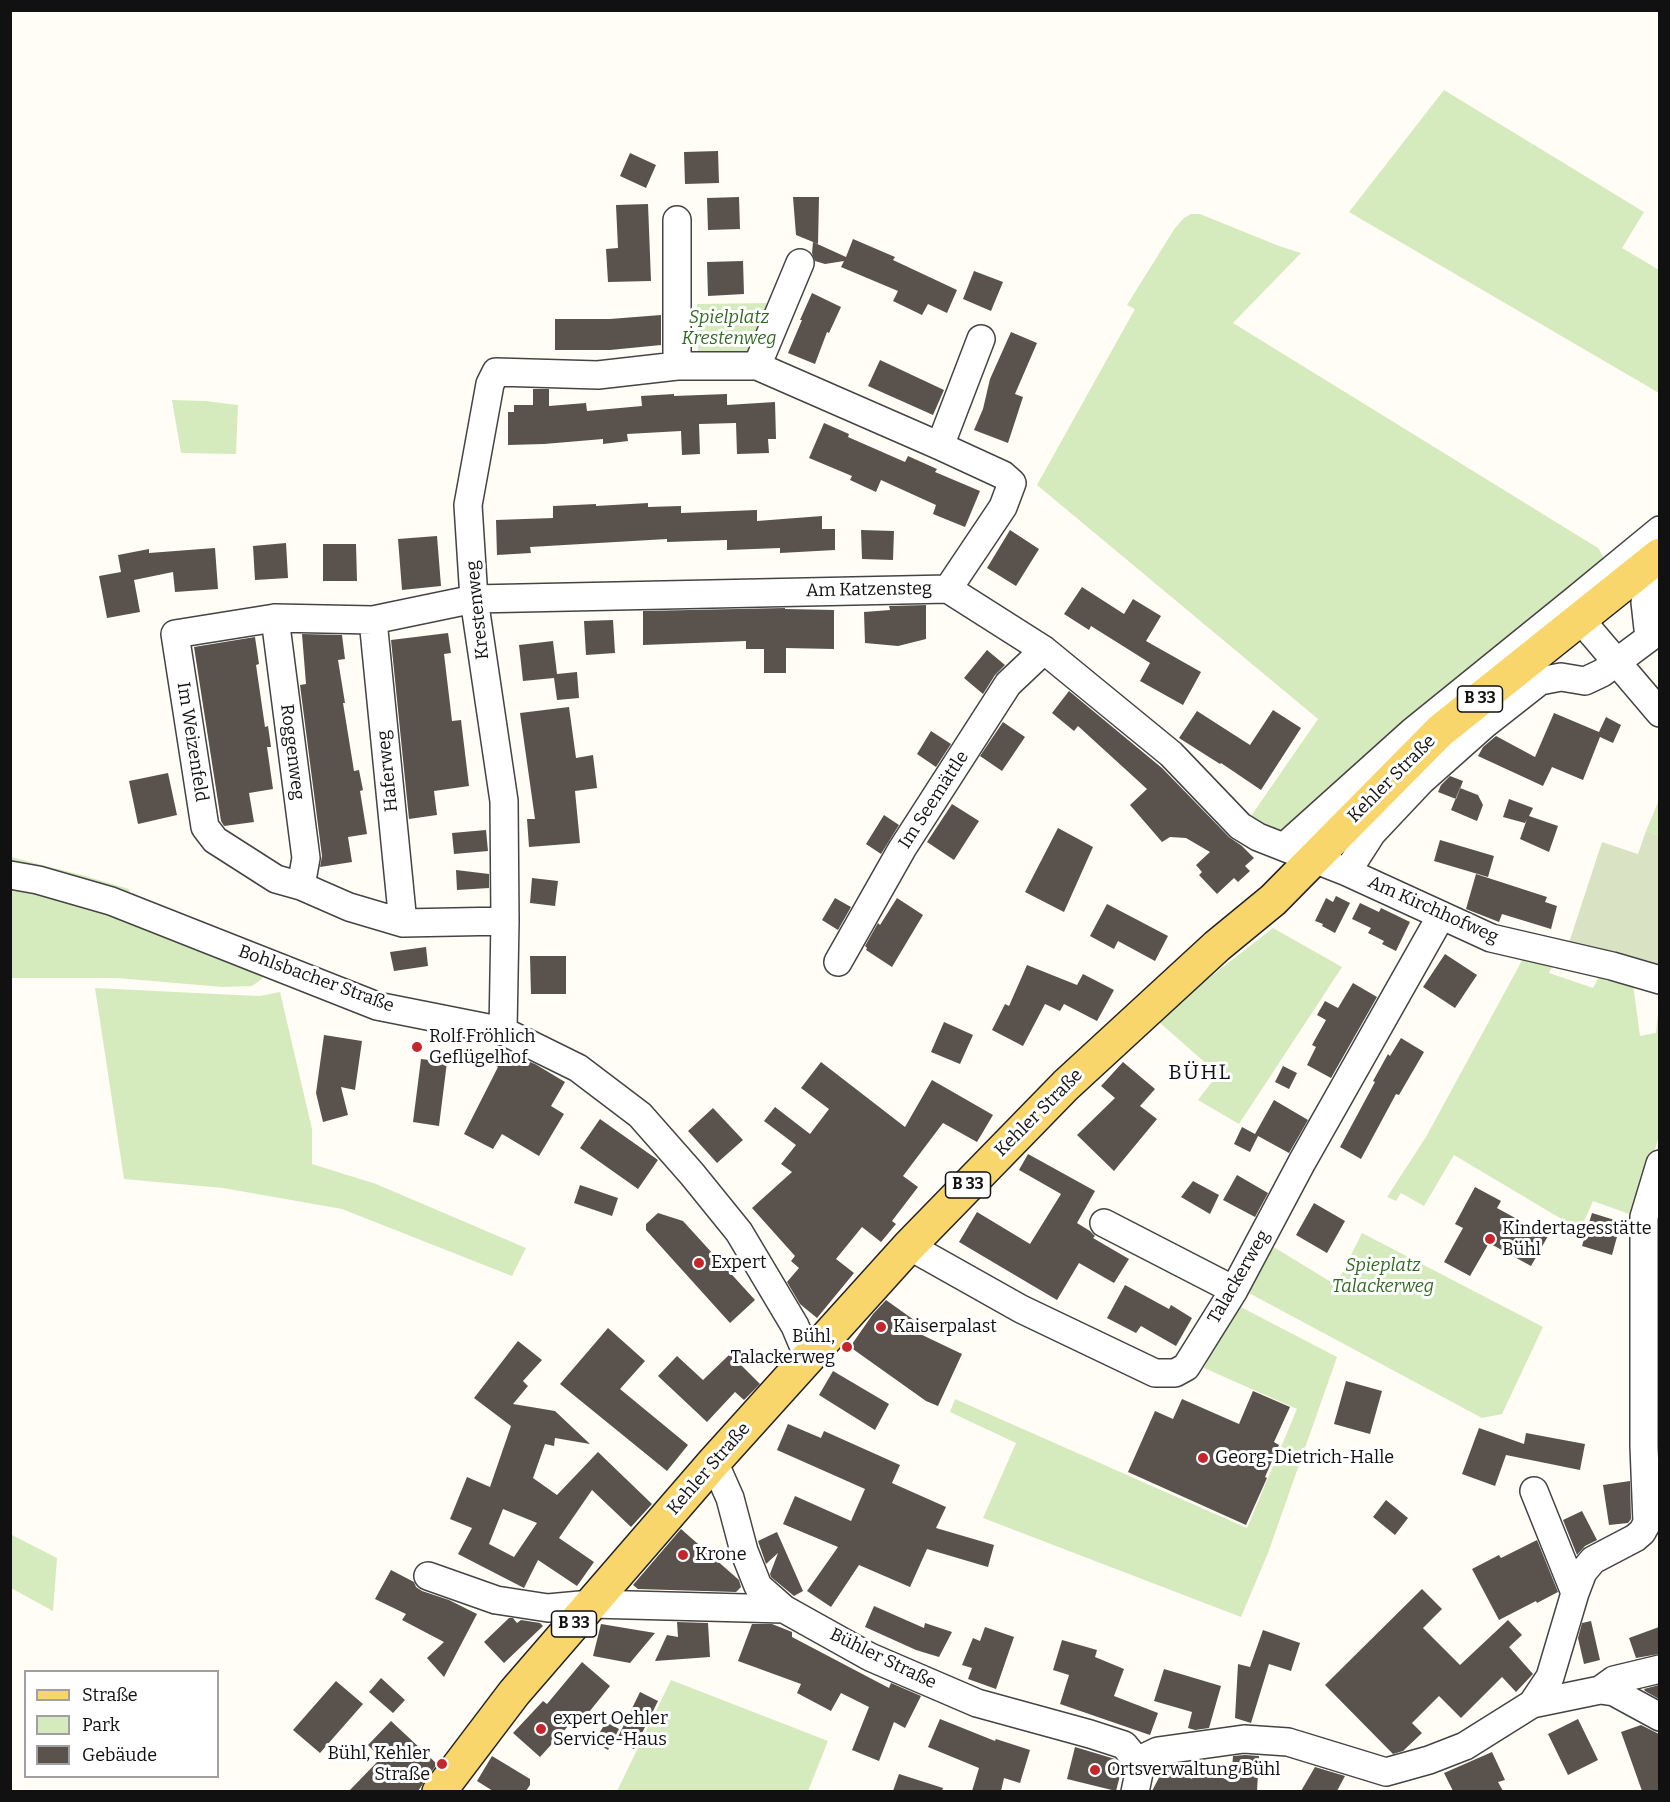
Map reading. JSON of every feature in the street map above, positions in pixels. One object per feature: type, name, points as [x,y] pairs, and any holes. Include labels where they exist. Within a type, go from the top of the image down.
[{"type":"main road","name":"Kehler Straße","points":[[439,1791],[514,1693],[714,1462],[909,1246],[1065,1085],[1217,946],[1273,900],[1440,731],[1659,555]]},
{"type":"street","points":[[677,220],[677,366]]},
{"type":"street","points":[[757,366],[801,263]]},
{"type":"street","points":[[940,446],[981,339]]},
{"type":"street","name":"Krestenweg","points":[[503,1031],[504,801],[474,599],[468,505],[490,384],[496,372],[598,375],[677,366],[757,366],[1003,475],[1012,483],[1003,507],[948,589]]},
{"type":"street","points":[[1284,847],[1412,732],[1659,530]]},
{"type":"street","name":"Kehler Straße","points":[[1347,872],[1372,833],[1421,781],[1484,725],[1540,681],[1561,677],[1585,681],[1602,673],[1649,638],[1645,602],[1648,595],[1659,586]]},
{"type":"street","name":"Am Katzensteg","points":[[474,599],[948,589],[1044,650],[1171,754],[1240,826],[1258,837],[1314,858]]},
{"type":"street","name":"Im Weizenfeld","points":[[474,599],[374,620],[275,618],[175,634],[205,827],[215,840],[276,879],[301,886],[349,907],[403,923],[505,921]]},
{"type":"street","name":"Roggenweg","points":[[275,618],[306,858],[301,886]]},
{"type":"street","points":[[1580,619],[1659,713]]},
{"type":"street","name":"Haferweg","points":[[374,620],[403,923]]},
{"type":"street","name":"Im Seemättle","points":[[838,962],[902,849],[1008,684],[1044,650]]},
{"type":"street","name":"Am Kirchhofweg","points":[[1314,858],[1491,938],[1612,966],[1659,980]]},
{"type":"street","name":"Bohlsbacher Straße","points":[[10,875],[38,880],[111,901],[377,1006],[503,1031],[578,1068],[640,1115],[739,1232],[795,1326],[808,1357]]},
{"type":"street","name":"Talackerweg","points":[[909,1246],[1021,1309],[1155,1373],[1175,1373],[1186,1367],[1234,1290],[1302,1162],[1441,916]]},
{"type":"street","points":[[1135,1791],[1140,1768],[1137,1761],[1158,1751],[1244,1739],[1288,1742],[1386,1772],[1429,1760],[1465,1746],[1532,1704],[1550,1677],[1583,1572],[1593,1560],[1635,1538],[1647,1523],[1644,1446],[1644,1217],[1659,1164]]},
{"type":"street","points":[[1104,1223],[1234,1290]]},
{"type":"street","name":"Bühler Straße","points":[[714,1462],[730,1498],[744,1551],[758,1586],[784,1609],[870,1657],[977,1703],[1124,1745],[1137,1761]]},
{"type":"street","points":[[1533,1491],[1575,1593]]},
{"type":"street","points":[[428,1576],[496,1600],[548,1608],[591,1604],[784,1609]]},
{"type":"street","points":[[1600,1690],[1614,1680],[1659,1669]]},
{"type":"street","points":[[1532,1704],[1600,1690],[1614,1692],[1659,1717]]},
{"type":"green space","points":[[1444,90],[1644,212],[1622,248],[1659,270],[1659,393],[1349,212]]},
{"type":"green space","points":[[1191,214],[1200,214],[1301,253],[1233,323],[1598,548],[1608,564],[1288,835],[1249,819],[1318,719],[1037,485],[1135,309],[1127,305],[1175,228]]},
{"type":"green space","name":"Spielplatz Krestenweg","points":[[772,303],[749,352],[698,354],[697,304]]},
{"type":"green space","points":[[172,400],[238,405],[236,454],[181,453]]},
{"type":"green space","points":[[1659,800],[1659,836],[1646,831]]},
{"type":"green space","points":[[1646,831],[1659,836],[1659,974],[1567,949],[1602,842],[1638,854]]},
{"type":"green space","points":[[11,857],[129,889],[131,899],[11,866]]},
{"type":"green space","points":[[10,885],[134,919],[264,974],[262,979],[252,986],[223,987],[117,978],[11,978]]},
{"type":"green space","points":[[1273,928],[1342,967],[1239,1124],[1198,1100],[1218,1074],[1159,1022],[1183,995]]},
{"type":"green space","points":[[1525,955],[1554,963],[1549,973],[1593,988],[1601,973],[1633,984],[1640,1036],[1656,1033],[1659,1004],[1659,1136],[1635,1216],[1593,1201],[1580,1230],[1454,1155],[1424,1206],[1401,1193],[1396,1201],[1387,1197],[1426,1137]]},
{"type":"green space","points":[[95,988],[260,996],[280,992],[312,1129],[312,1164],[376,1184],[526,1248],[512,1276],[342,1209],[223,1188],[124,1179]]},
{"type":"green space","name":"Spieplatz Talackerweg","points":[[1362,1233],[1543,1327],[1502,1414],[1482,1418],[1247,1292],[1272,1246],[1336,1285]]},
{"type":"green space","points":[[1235,1304],[1337,1357],[1268,1553],[1241,1617],[983,1518],[1016,1443],[950,1412],[955,1399],[1247,1528],[1297,1409],[1204,1368]]},
{"type":"green space","points":[[10,1534],[57,1558],[53,1611],[11,1588]]},
{"type":"green space","points":[[671,1680],[828,1741],[808,1791],[617,1791]]},
{"type":"building","points":[[718,151],[719,183],[685,184],[684,152]]},
{"type":"building","points":[[630,153],[656,165],[646,188],[620,176]]},
{"type":"building","points":[[739,197],[740,229],[708,230],[707,198]]},
{"type":"building","points":[[793,197],[819,197],[818,244],[796,235]]},
{"type":"building","points":[[648,204],[651,281],[608,282],[606,249],[618,248],[616,205]]},
{"type":"building","points":[[853,239],[895,257],[893,260],[957,290],[947,313],[928,304],[922,315],[893,301],[898,291],[841,267],[844,261],[825,264],[815,261],[812,253],[813,242],[846,257]]},
{"type":"building","points":[[743,261],[744,294],[708,296],[707,262]]},
{"type":"building","points":[[974,271],[1003,282],[991,311],[963,299]]},
{"type":"building","points":[[812,293],[841,307],[829,333],[827,332],[815,364],[788,353]]},
{"type":"building","points":[[661,315],[661,345],[610,350],[555,350],[555,319],[610,319]]},
{"type":"building","points":[[1011,332],[1037,343],[1015,394],[1023,397],[1008,443],[974,430],[983,409],[990,379]]},
{"type":"building","points":[[880,360],[944,390],[933,415],[868,386]]},
{"type":"building","points":[[533,389],[549,389],[549,406],[586,403],[587,411],[642,406],[641,396],[674,394],[674,396],[727,394],[727,405],[775,402],[776,439],[768,439],[769,453],[737,454],[736,423],[699,424],[700,454],[682,455],[681,431],[627,434],[628,441],[603,444],[603,439],[508,445],[508,412],[514,412],[514,405],[533,405]]},
{"type":"building","points":[[824,423],[849,434],[848,437],[905,462],[908,456],[937,469],[935,472],[980,491],[965,527],[933,514],[936,505],[881,480],[876,492],[850,480],[852,476],[809,458]]},
{"type":"building","points":[[648,503],[648,507],[681,506],[681,513],[757,510],[757,521],[822,516],[822,529],[835,529],[835,550],[780,553],[780,548],[727,550],[727,540],[667,542],[667,539],[530,547],[531,553],[497,555],[496,520],[553,518],[553,506]]},
{"type":"building","points":[[861,530],[894,531],[893,560],[862,559]]},
{"type":"building","points":[[1010,530],[1039,549],[1016,586],[987,568]]},
{"type":"building","points":[[437,536],[441,586],[402,590],[398,539]]},
{"type":"building","points":[[286,543],[288,578],[255,580],[253,546]]},
{"type":"building","points":[[323,544],[356,544],[357,581],[323,581]]},
{"type":"building","points":[[215,548],[218,589],[175,592],[173,572],[134,580],[140,612],[107,618],[99,576],[121,572],[118,555],[149,549],[149,553]]},
{"type":"building","points":[[1082,587],[1124,614],[1133,599],[1161,616],[1146,641],[1201,672],[1183,705],[1140,681],[1150,663],[1091,626],[1089,630],[1064,614]]},
{"type":"building","points":[[926,605],[926,639],[898,646],[865,643],[864,612],[890,610],[889,606]]},
{"type":"building","points":[[785,608],[834,610],[834,649],[786,648],[786,673],[764,673],[764,649],[746,649],[746,641],[643,645],[643,611]]},
{"type":"building","points":[[613,620],[615,653],[586,655],[584,621]]},
{"type":"building","points":[[448,633],[451,653],[444,654],[452,721],[461,720],[469,786],[434,791],[437,815],[409,819],[391,640]]},
{"type":"building","points":[[302,634],[342,635],[345,659],[338,660],[345,703],[343,703],[354,771],[359,770],[363,790],[360,791],[367,834],[348,837],[352,862],[320,867],[322,856],[300,685],[306,684]]},
{"type":"building","points":[[255,637],[259,664],[256,665],[265,727],[268,726],[271,747],[267,747],[273,789],[249,793],[254,822],[224,826],[221,821],[194,647]]},
{"type":"building","points":[[553,641],[557,674],[577,672],[579,698],[557,700],[554,678],[523,681],[519,645]]},
{"type":"building","points":[[987,650],[1005,665],[995,675],[983,694],[964,678]]},
{"type":"building","points":[[1069,691],[1162,768],[1229,837],[1242,846],[1254,858],[1245,866],[1250,871],[1238,882],[1234,878],[1217,894],[1199,875],[1202,872],[1196,865],[1210,852],[1186,838],[1170,837],[1162,842],[1130,805],[1147,789],[1078,726],[1074,731],[1052,713]]},
{"type":"building","points":[[569,707],[576,758],[593,755],[597,788],[575,791],[580,843],[529,847],[527,819],[535,819],[520,713]]},
{"type":"building","points":[[1273,710],[1301,728],[1261,790],[1179,738],[1197,711],[1250,745]]},
{"type":"building","points":[[1554,713],[1599,732],[1606,717],[1621,725],[1613,743],[1600,737],[1583,780],[1552,767],[1543,786],[1478,756],[1483,747],[1496,736],[1535,757]]},
{"type":"building","points":[[1003,722],[1025,737],[1002,771],[980,756]]},
{"type":"building","points":[[931,731],[951,744],[936,767],[917,754]]},
{"type":"building","points":[[168,773],[177,815],[138,824],[129,781]]},
{"type":"building","points":[[1450,776],[1463,781],[1456,799],[1438,792]]},
{"type":"building","points":[[1460,788],[1478,795],[1483,805],[1477,821],[1451,810]]},
{"type":"building","points":[[1509,799],[1533,808],[1529,816],[1558,826],[1549,852],[1520,839],[1527,819],[1525,823],[1503,817]]},
{"type":"building","points":[[952,804],[979,821],[954,860],[927,842]]},
{"type":"building","points":[[884,815],[899,825],[881,854],[866,844]]},
{"type":"building","points":[[1058,828],[1093,847],[1064,912],[1025,892]]},
{"type":"building","points":[[486,830],[488,851],[454,854],[452,833]]},
{"type":"building","points":[[1440,840],[1494,856],[1488,877],[1434,861]]},
{"type":"building","points":[[456,870],[489,874],[489,888],[457,890]]},
{"type":"building","points":[[1476,874],[1547,897],[1545,902],[1557,906],[1551,929],[1502,914],[1499,922],[1466,909]]},
{"type":"building","points":[[532,878],[558,881],[555,906],[530,903]]},
{"type":"building","points":[[1336,896],[1350,903],[1335,933],[1315,921],[1326,898],[1333,902]]},
{"type":"building","points":[[835,898],[851,907],[838,930],[822,920]]},
{"type":"building","points":[[897,898],[923,915],[892,967],[866,950],[865,946],[878,923],[880,925]]},
{"type":"building","points":[[1360,903],[1379,912],[1381,908],[1410,922],[1396,951],[1382,944],[1384,941],[1368,933],[1371,928],[1352,919]]},
{"type":"building","points":[[1107,904],[1168,936],[1155,961],[1118,941],[1114,949],[1090,936]]},
{"type":"building","points":[[426,947],[428,966],[394,971],[390,952]]},
{"type":"building","points":[[1445,954],[1477,975],[1455,1008],[1423,987]]},
{"type":"building","points":[[530,956],[566,956],[566,994],[531,994]]},
{"type":"building","points":[[1027,965],[1077,985],[1083,974],[1114,990],[1097,1021],[1064,1004],[1060,1011],[1045,1004],[1023,1046],[992,1030],[1005,1004],[1009,1006]]},
{"type":"building","points":[[1353,983],[1377,997],[1331,1078],[1307,1065],[1316,1047],[1312,1045],[1326,1020],[1317,1015],[1325,1001],[1338,1008]]},
{"type":"building","points":[[944,1022],[973,1035],[960,1064],[931,1052]]},
{"type":"building","points":[[324,1035],[362,1041],[355,1090],[341,1087],[348,1115],[323,1122],[316,1093]]},
{"type":"building","points":[[1401,1038],[1424,1052],[1399,1095],[1396,1094],[1361,1159],[1340,1147],[1388,1054],[1390,1056]]},
{"type":"building","points":[[500,1050],[527,1066],[530,1062],[535,1064],[565,1082],[551,1106],[564,1114],[539,1156],[502,1134],[493,1149],[464,1134],[498,1067],[492,1063]]},
{"type":"building","points":[[421,1059],[447,1062],[439,1126],[413,1122]]},
{"type":"building","points":[[821,1062],[905,1127],[932,1080],[993,1115],[977,1142],[943,1123],[903,1176],[918,1187],[892,1221],[896,1224],[881,1242],[862,1227],[836,1259],[854,1273],[817,1318],[800,1304],[787,1282],[799,1268],[791,1261],[795,1256],[752,1208],[792,1172],[781,1164],[796,1145],[764,1121],[775,1107],[810,1134],[829,1109],[801,1088]]},
{"type":"building","points":[[1123,1062],[1155,1089],[1140,1106],[1157,1119],[1114,1171],[1077,1135],[1115,1098],[1101,1086]]},
{"type":"building","points":[[1283,1066],[1297,1073],[1289,1089],[1275,1082]]},
{"type":"building","points":[[1274,1100],[1308,1120],[1289,1153],[1258,1136],[1250,1152],[1234,1144],[1242,1127],[1255,1134]]},
{"type":"building","points":[[713,1108],[743,1140],[717,1163],[688,1131]]},
{"type":"building","points":[[600,1119],[658,1160],[638,1189],[580,1148]]},
{"type":"building","points":[[1028,1154],[1095,1191],[1077,1223],[1090,1231],[1095,1236],[1093,1238],[1129,1259],[1114,1283],[1079,1263],[1057,1300],[959,1242],[977,1212],[1030,1244],[1061,1194],[1019,1170]]},
{"type":"building","points":[[1237,1175],[1268,1193],[1255,1217],[1223,1200]]},
{"type":"building","points":[[1193,1181],[1219,1195],[1210,1214],[1181,1197]]},
{"type":"building","points":[[580,1185],[618,1198],[612,1216],[574,1203]]},
{"type":"building","points":[[1475,1187],[1501,1201],[1497,1208],[1548,1236],[1531,1266],[1489,1243],[1470,1276],[1444,1262],[1463,1228],[1455,1224]]},
{"type":"building","points":[[1314,1203],[1345,1221],[1327,1253],[1296,1235]]},
{"type":"building","name":"Expert","points":[[658,1213],[683,1221],[755,1300],[730,1323],[646,1230],[646,1224]]},
{"type":"building","points":[[1592,1213],[1621,1222],[1612,1255],[1582,1246]]},
{"type":"building","points":[[1125,1285],[1169,1309],[1171,1305],[1192,1318],[1176,1346],[1141,1326],[1136,1333],[1107,1318]]},
{"type":"building","points":[[886,1300],[921,1325],[916,1332],[962,1354],[938,1406],[926,1401],[850,1347],[873,1314]]},
{"type":"building","points":[[608,1328],[645,1361],[620,1389],[688,1445],[667,1471],[560,1384]]},
{"type":"building","points":[[518,1341],[542,1360],[523,1381],[528,1386],[513,1404],[555,1411],[590,1444],[555,1438],[554,1446],[545,1444],[533,1478],[557,1495],[598,1452],[652,1504],[631,1527],[592,1490],[559,1538],[594,1562],[577,1586],[538,1560],[524,1588],[458,1554],[472,1528],[450,1519],[467,1477],[490,1487],[511,1426],[474,1398]],"holes":[[[503,1509],[537,1523],[514,1557],[489,1544]]]},
{"type":"building","points":[[730,1354],[760,1384],[744,1400],[735,1392],[707,1422],[658,1376],[677,1356],[703,1380]]},
{"type":"building","points":[[833,1371],[889,1404],[875,1430],[819,1395]]},
{"type":"building","points":[[1346,1381],[1382,1391],[1370,1434],[1334,1424]]},
{"type":"building","name":"Georg-Dietrich-Halle","points":[[1253,1391],[1290,1407],[1274,1442],[1279,1445],[1265,1477],[1267,1478],[1246,1525],[1128,1472],[1155,1411],[1173,1419],[1182,1399],[1239,1424]]},
{"type":"building","points":[[788,1424],[821,1438],[824,1431],[900,1465],[892,1483],[946,1507],[936,1528],[994,1545],[988,1567],[927,1549],[910,1587],[859,1565],[831,1607],[807,1591],[838,1547],[783,1524],[795,1496],[851,1521],[865,1489],[777,1450]]},
{"type":"building","points":[[1479,1428],[1524,1444],[1526,1433],[1585,1444],[1580,1470],[1506,1455],[1495,1486],[1462,1474]]},
{"type":"building","points":[[1630,1481],[1631,1519],[1628,1523],[1609,1525],[1603,1485]]},
{"type":"building","points":[[1386,1500],[1408,1518],[1395,1535],[1373,1517]]},
{"type":"building","points":[[1582,1511],[1597,1540],[1585,1546],[1577,1555],[1563,1520]]},
{"type":"building","name":"Krone","points":[[681,1529],[739,1580],[741,1587],[736,1592],[638,1589],[633,1585]]},
{"type":"building","points":[[777,1532],[803,1591],[794,1596],[771,1577],[778,1553],[766,1564],[758,1541]]},
{"type":"building","points":[[1537,1540],[1558,1592],[1499,1620],[1472,1569]]},
{"type":"building","points":[[391,1570],[414,1582],[416,1587],[422,1591],[449,1600],[477,1614],[444,1677],[427,1658],[444,1642],[402,1620],[406,1614],[375,1599]]},
{"type":"building","points":[[1422,1589],[1442,1609],[1423,1628],[1460,1665],[1508,1620],[1522,1635],[1509,1647],[1533,1674],[1516,1692],[1502,1677],[1461,1718],[1439,1696],[1412,1723],[1422,1733],[1403,1751],[1393,1754],[1325,1685]]},
{"type":"building","points":[[874,1606],[924,1628],[925,1623],[952,1632],[939,1657],[916,1650],[865,1627]]},
{"type":"building","points":[[509,1618],[513,1618],[517,1623],[521,1620],[540,1623],[543,1626],[504,1663],[484,1642]]},
{"type":"building","points":[[1591,1621],[1600,1660],[1584,1664],[1578,1638],[1582,1623]]},
{"type":"building","points":[[677,1622],[708,1623],[710,1657],[655,1661],[667,1635],[678,1637]]},
{"type":"building","points":[[601,1624],[655,1633],[630,1663],[593,1656]]},
{"type":"building","points":[[752,1624],[772,1624],[792,1632],[792,1637],[889,1688],[891,1683],[921,1696],[905,1728],[894,1722],[879,1761],[852,1750],[869,1707],[841,1693],[831,1711],[797,1693],[801,1684],[738,1661]]},
{"type":"building","points":[[985,1627],[1014,1637],[996,1689],[968,1679],[972,1668],[962,1665],[973,1638],[980,1641]]},
{"type":"building","points":[[1659,1627],[1659,1654],[1636,1658],[1629,1638]]},
{"type":"building","points":[[1263,1630],[1300,1643],[1291,1671],[1269,1664],[1251,1723],[1235,1718],[1238,1664],[1250,1667]]},
{"type":"building","points":[[1062,1640],[1097,1650],[1095,1657],[1124,1669],[1114,1696],[1158,1713],[1150,1735],[1060,1704],[1069,1675],[1053,1670]]},
{"type":"building","points":[[582,1662],[610,1686],[585,1717],[580,1713],[540,1757],[513,1733],[543,1701],[547,1704]]},
{"type":"building","points":[[1164,1669],[1221,1686],[1209,1728],[1195,1730],[1188,1728],[1192,1712],[1154,1701]]},
{"type":"building","points":[[381,1678],[405,1700],[393,1713],[369,1692]]},
{"type":"building","points":[[336,1681],[363,1704],[320,1753],[293,1730]]},
{"type":"building","points":[[1659,1685],[1659,1699],[1644,1689]]},
{"type":"building","points":[[640,1692],[658,1701],[634,1749],[616,1741]]},
{"type":"building","points":[[940,1719],[995,1741],[996,1739],[1030,1750],[1020,1783],[1004,1778],[1001,1791],[972,1791],[979,1768],[928,1747]]},
{"type":"building","points":[[1578,1719],[1598,1760],[1568,1775],[1548,1734]]},
{"type":"building","points":[[391,1721],[437,1764],[418,1791],[349,1791],[381,1758],[368,1745]]},
{"type":"building","points":[[606,1722],[619,1729],[608,1750],[594,1742]]},
{"type":"building","points":[[1641,1725],[1659,1734],[1659,1791],[1642,1791],[1621,1732]]},
{"type":"building","name":"Ortsverwaltung Bühl","points":[[1075,1747],[1115,1759],[1122,1768],[1116,1791],[1067,1779]]},
{"type":"building","points":[[1492,1752],[1505,1780],[1498,1782],[1503,1791],[1453,1791],[1444,1773]]},
{"type":"building","points":[[492,1756],[530,1779],[530,1785],[526,1791],[493,1791],[477,1781]]},
{"type":"building","points":[[1233,1756],[1259,1756],[1257,1791],[1152,1791],[1165,1766],[1192,1779],[1199,1766],[1231,1782]]},
{"type":"building","points":[[1315,1767],[1345,1776],[1337,1791],[1301,1791]]},
{"type":"building","points":[[899,1774],[943,1788],[942,1791],[893,1791]]},
{"type":"place","name":"Rolf Fröhlich Geflügelhof","points":[[417,1047]]},
{"type":"place","name":"Kindertagesstätte Bühl","points":[[1490,1239]]},
{"type":"place","name":"Expert","points":[[699,1263]]},
{"type":"place","name":"Kaiserpalast","points":[[881,1327]]},
{"type":"place","name":"Bühl, Talackerweg","points":[[847,1347]]},
{"type":"place","name":"Georg-Dietrich-Halle","points":[[1203,1458]]},
{"type":"place","name":"Krone","points":[[683,1555]]},
{"type":"place","name":"expert Oehler Service-Haus","points":[[541,1729]]},
{"type":"place","name":"Bühl, Kehler Straße","points":[[442,1764]]},
{"type":"place","name":"Ortsverwaltung Bühl","points":[[1095,1770]]},
{"type":"district","name":"BÜHL","points":[[1200,1073]]}]
